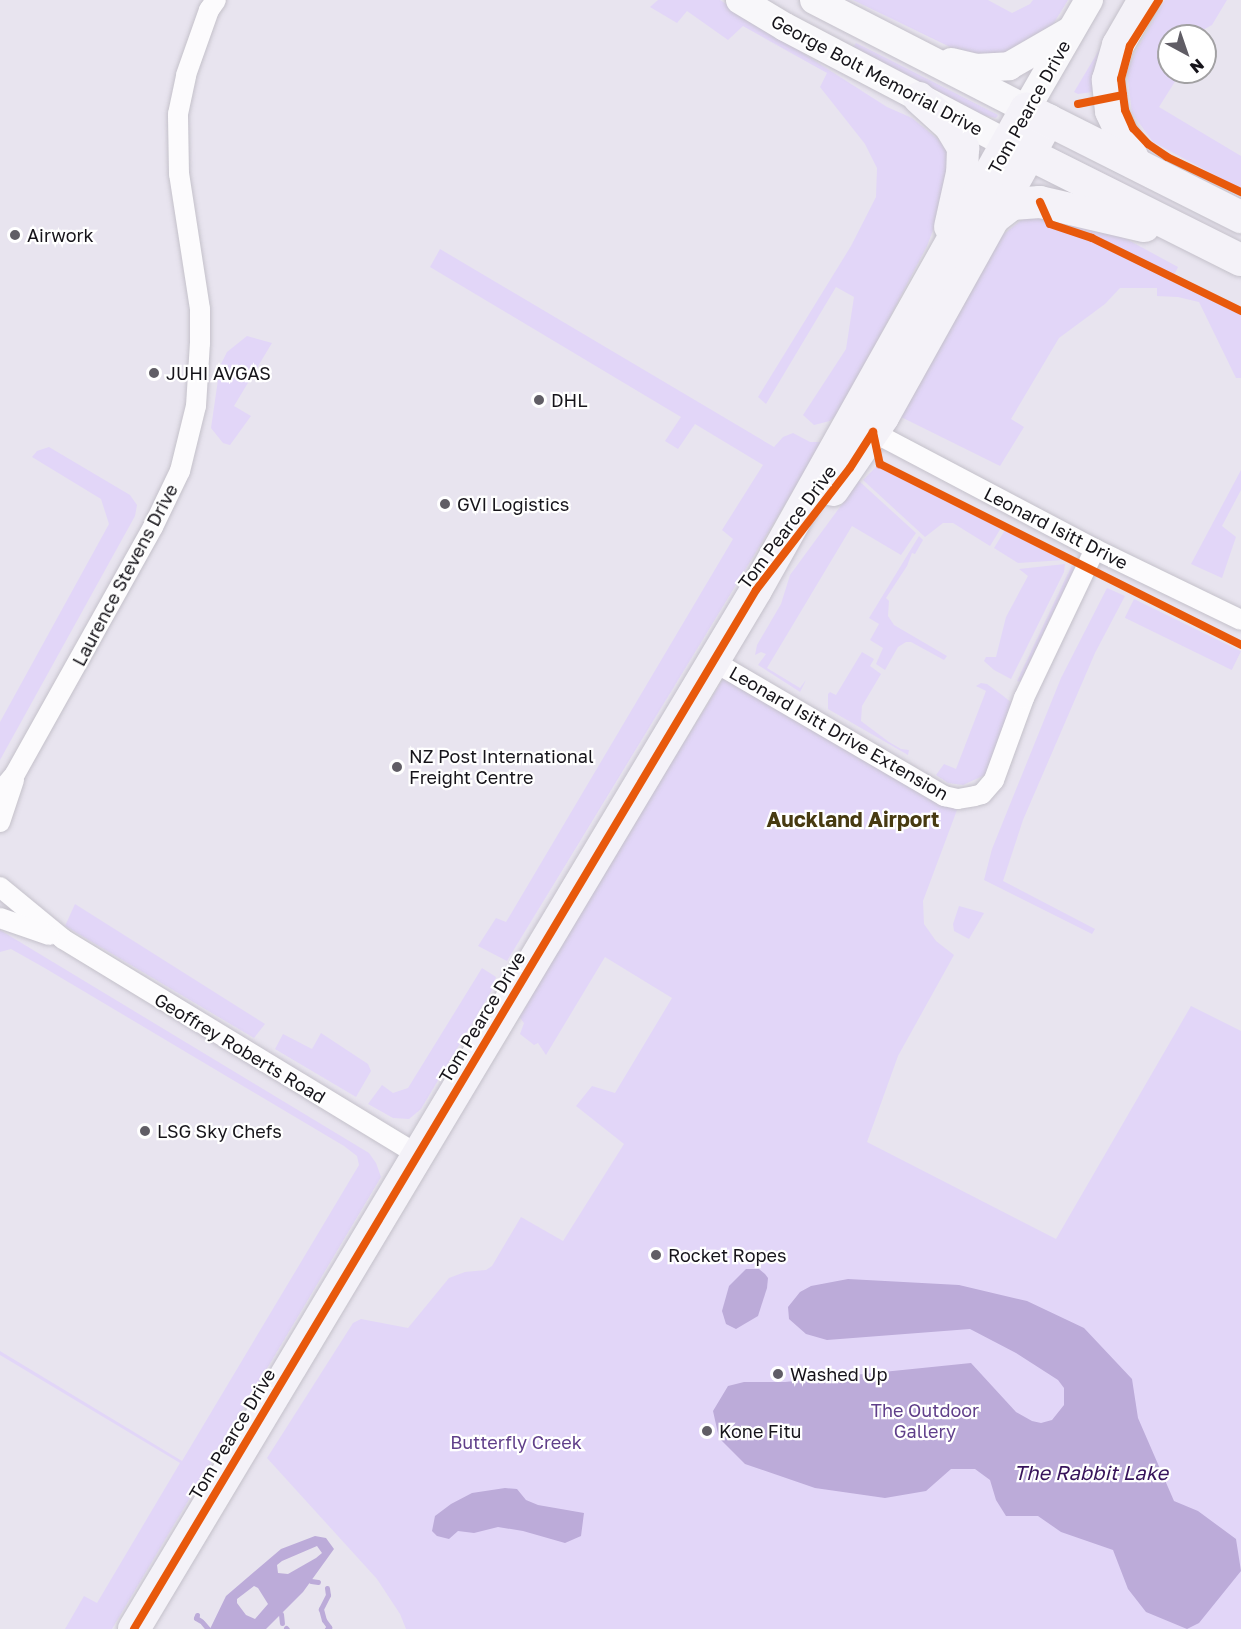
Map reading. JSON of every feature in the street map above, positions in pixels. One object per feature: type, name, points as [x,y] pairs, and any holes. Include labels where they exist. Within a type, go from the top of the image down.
[{"type":"main road","points":[[1135,163],[1111,111],[1108,80],[1118,45],[1144,0]]},
{"type":"main road","points":[[919,98],[950,126],[963,148],[956,208],[940,262]]},
{"type":"main road","name":"George Bolt Memorial Drive","points":[[1037,115],[1241,217]]},
{"type":"main road","name":"Tom Pearce Drive","points":[[134,1629],[756,590],[940,262],[1019,149],[1037,115]]},
{"type":"main road","name":"George Bolt Memorial Drive","points":[[1019,149],[1241,260]]},
{"type":"main road","name":"Tom Pearce Drive","points":[[756,590],[849,468],[873,432],[994,218],[1019,149]]},
{"type":"main road","points":[[994,218],[1012,204],[1041,201],[1195,238]]},
{"type":"street","name":"George Bolt Memorial Drive","points":[[740,0],[919,98],[1019,149]]},
{"type":"street","name":"George Bolt Memorial Drive","points":[[814,0],[1037,115]]},
{"type":"street","name":"Tom Pearce Drive","points":[[1037,115],[1071,30],[1089,0]]},
{"type":"street","name":"Laurence Stevens Drive","points":[[0,792],[15,774],[153,526],[180,471],[196,406],[200,332],[193,257],[179,174],[178,114],[186,75],[212,3]]},
{"type":"street","points":[[917,54],[976,68],[998,68],[1020,62],[1071,30]]},
{"type":"street","name":"Leonard Isitt Drive","points":[[873,432],[1095,549],[1241,620]]},
{"type":"street","name":"Leonard Isitt Drive Extension","points":[[713,661],[944,796],[958,799],[982,794],[994,780],[1024,698],[1095,549]]},
{"type":"street","name":"Laurence Stevens Drive","points":[[0,822],[15,774]]},
{"type":"street","name":"Geoffrey Roberts Road","points":[[0,887],[63,939],[417,1155]]},
{"type":"street","name":"Geoffrey Roberts Road","points":[[0,918],[63,939]]},
{"type":"green space","points":[[658,0],[720,0],[887,107],[912,118],[939,140],[947,152],[949,168],[938,217],[927,246],[841,411],[830,421],[814,425],[803,415],[846,349],[854,297],[836,287],[766,404],[758,397],[851,246],[876,197],[877,168],[865,144],[820,87],[827,73],[743,26],[728,40],[687,11],[677,23],[650,7]]},
{"type":"green space","points":[[853,0],[988,0],[1012,13],[1030,4],[1033,0],[1068,0],[1044,39],[979,61]]},
{"type":"green space","points":[[1129,0],[1100,91],[1078,94],[1074,92]]},
{"type":"green space","points":[[1165,0],[1227,0],[1213,24],[1157,24],[1157,84],[1173,84],[1159,107],[1241,156],[1241,189],[1153,142],[1132,113],[1127,72],[1136,51]]},
{"type":"green space","points":[[856,43],[998,115],[996,118],[973,113],[850,50]]},
{"type":"green space","points":[[1051,210],[1095,222],[1178,267],[1171,281],[1241,315],[1241,378],[1236,378],[1199,302],[1178,297],[1157,296],[1157,288],[1120,288],[1105,304],[1059,338],[1011,419],[1024,427],[1000,466],[897,415],[995,241],[1024,218]]},
{"type":"green space","points":[[440,249],[774,447],[783,437],[793,433],[810,442],[823,442],[507,961],[478,946],[496,918],[506,922],[733,539],[722,530],[763,465],[695,424],[678,449],[665,441],[681,417],[430,267]]},
{"type":"green space","points":[[247,336],[272,343],[234,406],[251,416],[230,445],[223,443],[211,428],[220,366],[227,352]]},
{"type":"green space","points":[[49,447],[130,495],[137,505],[135,516],[0,760],[0,722],[109,524],[101,499],[32,457],[37,451]]},
{"type":"green space","points":[[877,466],[1001,528],[990,546],[953,523],[943,523],[925,537],[863,480]]},
{"type":"green space","points":[[1241,470],[1241,490],[1222,526],[1236,537],[1222,578],[1191,564]]},
{"type":"green space","points":[[859,481],[916,533],[901,555],[852,526],[767,668],[800,688],[806,680],[800,692],[758,665],[766,654],[761,652],[755,655],[757,645],[781,604],[790,575]]},
{"type":"green space","points":[[1005,530],[1064,560],[1018,563],[994,548]]},
{"type":"green space","points":[[919,536],[923,540],[915,554],[912,553],[907,566],[886,598],[889,601],[888,616],[894,625],[947,656],[944,660],[911,642],[906,642],[898,647],[885,670],[876,664],[883,648],[870,640],[879,624],[869,618]]},
{"type":"green space","points":[[1065,564],[1064,572],[1011,679],[994,670],[984,661],[986,657],[996,657],[1006,617],[1028,576],[1019,569]]},
{"type":"green space","points":[[1072,565],[1074,569],[1070,581],[1021,682],[1017,681]]},
{"type":"green space","points":[[1107,588],[1125,596],[1095,653],[1023,820],[1003,881],[1095,929],[1092,934],[984,880],[992,849],[1061,678]]},
{"type":"green space","points":[[1134,599],[1241,651],[1232,670],[1125,618]]},
{"type":"green space","points":[[862,652],[874,659],[870,666],[881,674],[862,706],[861,721],[889,742],[901,749],[909,750],[908,755],[828,709],[828,694],[830,692],[836,695]]},
{"type":"green space","points":[[723,679],[957,810],[923,901],[924,924],[936,941],[954,955],[898,1056],[867,1142],[1056,1239],[1191,1006],[1241,1031],[1241,1629],[406,1629],[400,1614],[377,1579],[267,1458],[353,1323],[361,1319],[408,1328],[449,1278],[465,1272],[486,1270],[492,1266],[521,1217],[563,1241],[624,1144],[576,1106],[592,1086],[615,1093],[672,998],[605,957],[546,1055],[538,1043],[534,1045],[520,1034],[524,1023],[517,1014]]},
{"type":"green space","points":[[981,683],[987,684],[1002,695],[1012,703],[1012,707],[985,775],[963,785],[948,783],[936,775],[944,764],[956,769],[986,691],[976,686]]},
{"type":"green space","points":[[75,904],[265,1024],[254,1038],[65,926]]},
{"type":"green space","points":[[959,906],[984,913],[969,939],[954,931],[953,924]]},
{"type":"green space","points":[[0,930],[369,1153],[381,1177],[112,1629],[65,1629],[84,1596],[97,1603],[180,1463],[0,1355],[0,1351],[182,1461],[359,1165],[357,1156],[344,1146],[43,967],[11,949],[0,952]]},
{"type":"green space","points":[[482,968],[496,977],[492,990],[421,1109],[409,1119],[393,1118],[368,1104],[382,1085],[393,1093],[408,1088]]},
{"type":"green space","points":[[321,1033],[368,1064],[371,1071],[356,1097],[275,1049],[283,1034],[312,1049]]},
{"type":"water","points":[[746,1269],[759,1269],[765,1274],[768,1278],[767,1288],[758,1316],[736,1329],[726,1324],[722,1311],[729,1286]]},
{"type":"water","name":"The Rabbit Lake","points":[[848,1279],[959,1285],[1027,1301],[1084,1328],[1132,1379],[1138,1418],[1174,1501],[1198,1511],[1236,1539],[1241,1571],[1199,1623],[1187,1629],[1146,1612],[1128,1589],[1113,1550],[1061,1532],[1038,1516],[1006,1516],[996,1500],[990,1480],[975,1469],[951,1469],[926,1491],[885,1498],[815,1488],[745,1464],[719,1438],[713,1411],[728,1386],[744,1382],[785,1382],[971,1363],[1016,1412],[1032,1421],[1041,1423],[1052,1420],[1064,1405],[1064,1388],[1058,1380],[1016,1353],[970,1329],[827,1340],[806,1334],[789,1319],[788,1307],[800,1292],[811,1286]]},
{"type":"water","points":[[505,1488],[517,1489],[526,1500],[538,1505],[584,1513],[581,1536],[565,1543],[523,1531],[498,1527],[474,1533],[458,1531],[449,1539],[437,1536],[432,1531],[435,1516],[451,1504],[472,1493]]},
{"type":"water","points":[[315,1536],[326,1538],[334,1549],[303,1592],[266,1629],[210,1629],[226,1596],[281,1549]],"holes":[[[317,1546],[322,1553],[316,1558],[288,1574],[278,1573],[277,1565],[282,1561]],[[254,1586],[258,1588],[268,1604],[255,1619],[246,1615],[237,1603],[237,1599]]]},
{"type":"waterway","points":[[311,1581],[318,1582]]},
{"type":"waterway","points":[[327,1588],[328,1595],[321,1609],[329,1627],[327,1629]]},
{"type":"waterway","points":[[281,1614],[282,1623]]},
{"type":"waterway","points":[[197,1615],[196,1618],[201,1621]]},
{"type":"waterway","points":[[203,1623],[208,1629]]},
{"type":"cycle path","points":[[1123,95],[1121,79],[1130,46],[1159,0]]},
{"type":"cycle path","points":[[1078,104],[1123,95],[1125,110],[1133,128],[1148,144],[1167,157],[1241,192]]},
{"type":"cycle path","points":[[1040,202],[1050,224],[1092,238],[1241,311]]},
{"type":"cycle path","points":[[873,432],[880,464],[1241,645]]},
{"type":"cycle path","points":[[134,1629],[756,590],[850,468],[873,432]]},
{"type":"place","name":"Airwork","points":[[15,235]]},
{"type":"place","name":"JUHI AVGAS","points":[[154,373]]},
{"type":"place","name":"DHL","points":[[539,400]]},
{"type":"place","name":"GVI Logistics","points":[[445,504]]},
{"type":"place","name":"NZ Post International Freight Centre","points":[[397,767]]},
{"type":"place","name":"LSG Sky Chefs","points":[[145,1131]]},
{"type":"place","name":"Rocket Ropes","points":[[656,1255]]},
{"type":"place","name":"Washed Up","points":[[778,1374]]},
{"type":"place","name":"Kone Fitu","points":[[707,1431]]},
{"type":"district","name":"Auckland Airport","points":[[853,819]]},
{"type":"park label","name":"The Outdoor Gallery","points":[[925,1421]]},
{"type":"park label","name":"Butterfly Creek","points":[[516,1442]]}]
